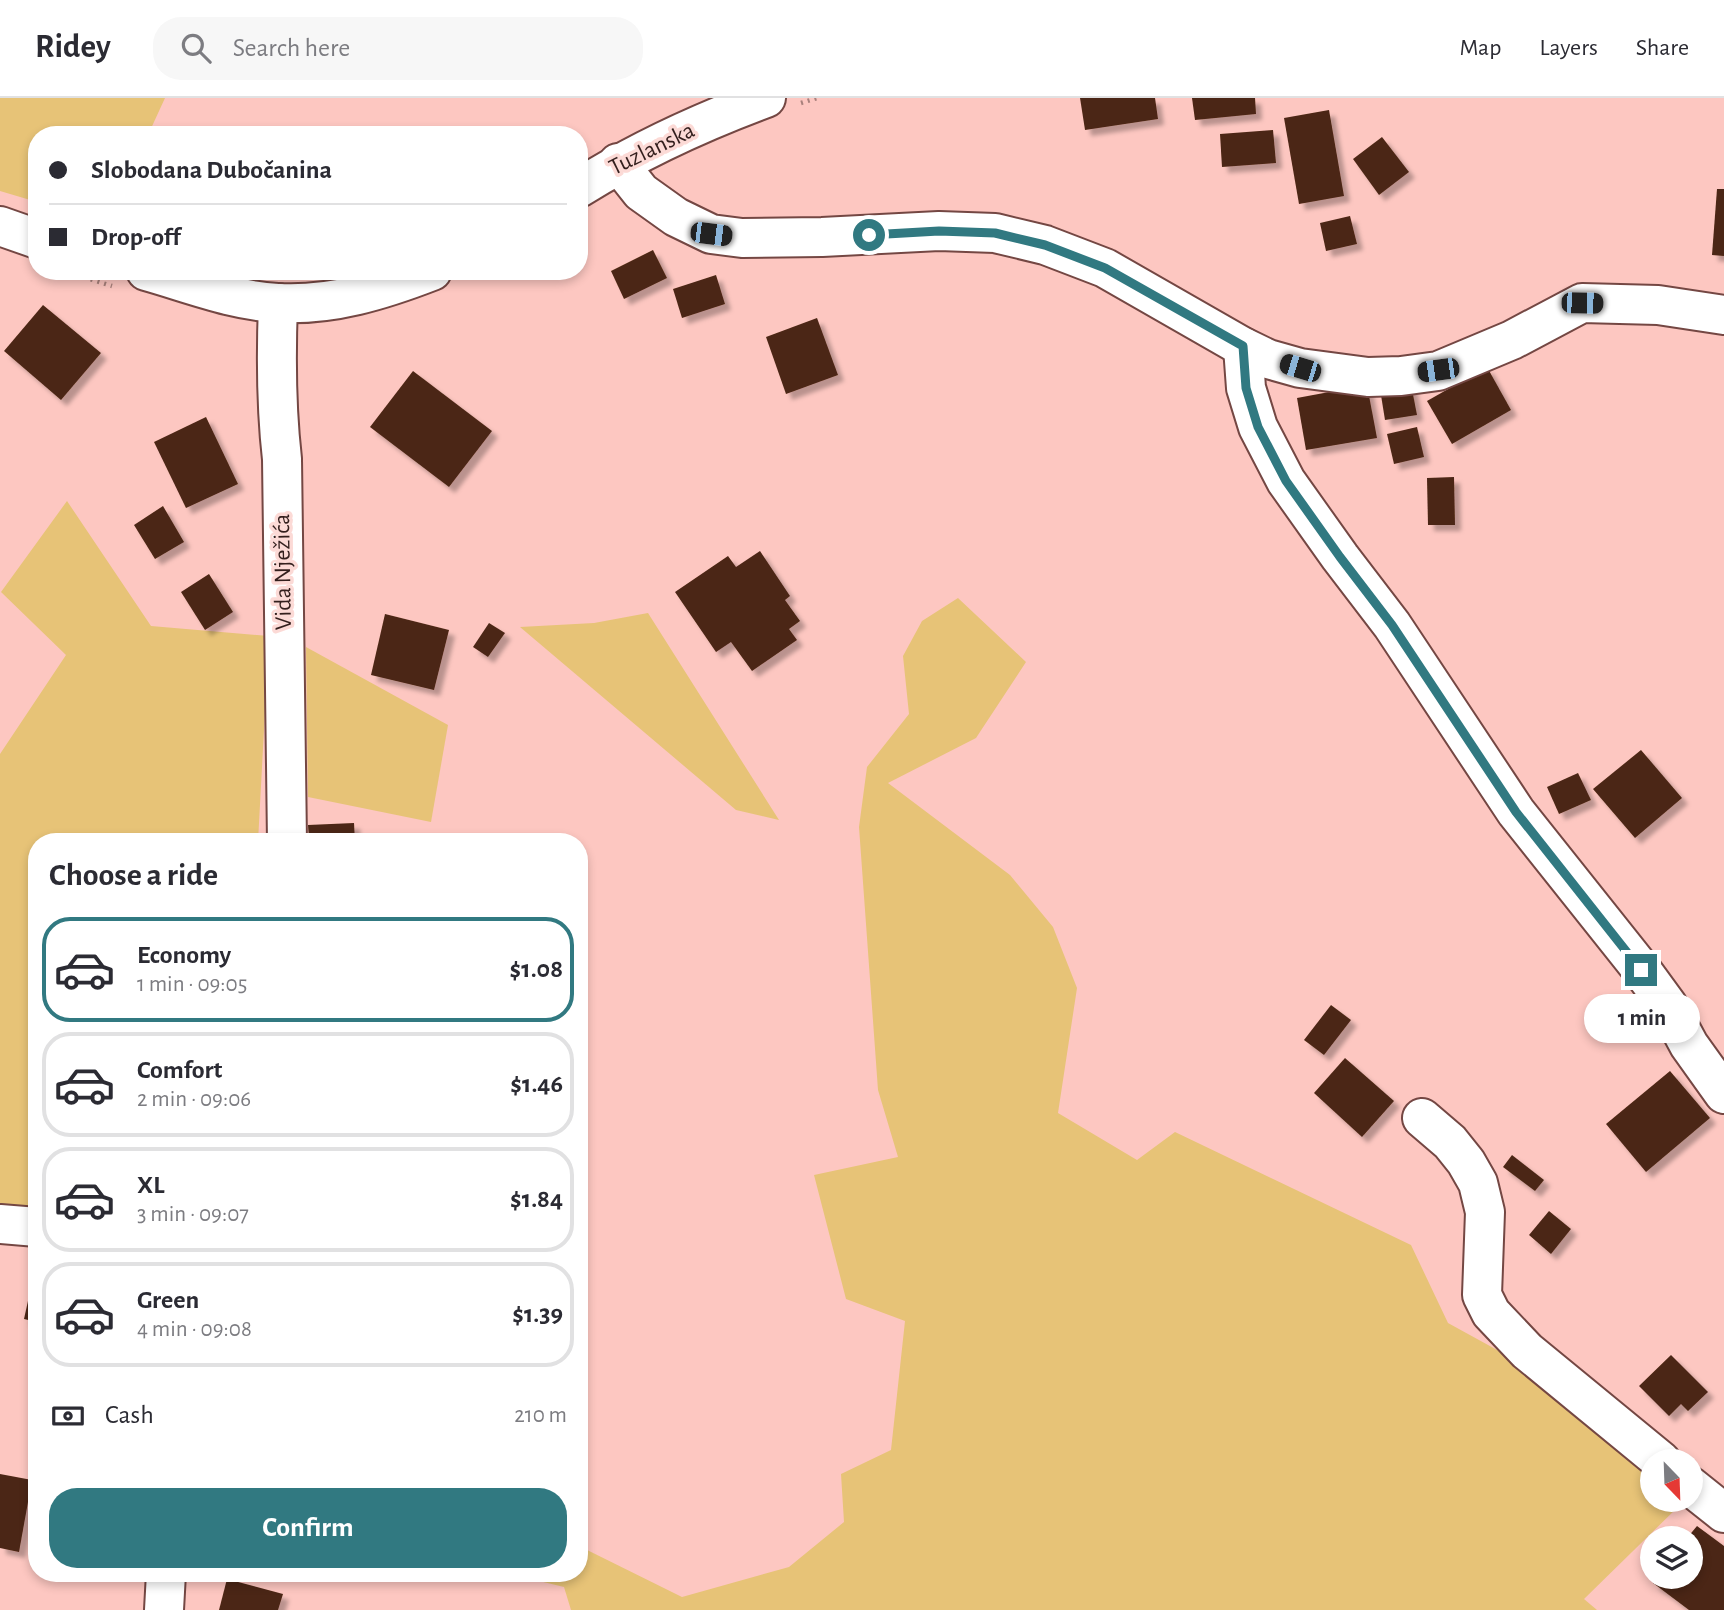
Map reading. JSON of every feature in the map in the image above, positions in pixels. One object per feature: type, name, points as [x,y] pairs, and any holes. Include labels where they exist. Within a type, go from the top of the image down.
[{"type":"street","name":"Tuzlanska","points":[[588,182],[618,163],[730,111],[766,98]]},
{"type":"street","points":[[618,163],[641,192],[676,217],[711,234],[742,238],[822,237],[939,231],[995,233],[1045,245],[1105,268],[1268,359],[1300,368],[1368,377],[1401,376],[1438,370],[1512,340],[1582,303],[1658,304],[1724,315]]},
{"type":"street","points":[[0,226],[28,236]]},
{"type":"street","points":[[179,280],[245,298],[278,303],[329,301],[410,280]]},
{"type":"street","name":"Vida Nježića","points":[[278,303],[276,350],[277,417],[282,459],[286,833]]},
{"type":"street","points":[[1243,346],[1246,388],[1258,427],[1286,481],[1392,625],[1516,812],[1668,1006],[1689,1045],[1724,1094]]},
{"type":"street","points":[[1422,1118],[1450,1142],[1478,1183],[1485,1212],[1482,1295],[1491,1313],[1528,1352],[1646,1449]]},
{"type":"street","points":[[0,1224],[28,1226]]},
{"type":"street","points":[[1703,1496],[1724,1513]]},
{"type":"street","points":[[164,1610],[166,1582]]},
{"type":"shaded area","points":[[0,98],[165,98],[152,126],[28,126],[28,199],[0,191]]},
{"type":"shaded area","points":[[67,501],[151,626],[269,636],[258,833],[28,833],[28,1211],[0,1209],[0,754],[66,655],[1,592]]},
{"type":"shaded area","points":[[958,598],[1026,662],[976,738],[888,783],[1010,875],[1053,927],[1077,988],[1058,1113],[1137,1160],[1175,1132],[1411,1245],[1448,1323],[1519,1362],[1640,1468],[1640,1512],[1673,1512],[1659,1526],[1640,1526],[1640,1544],[1584,1599],[1597,1610],[571,1610],[564,1587],[543,1582],[588,1582],[588,1550],[682,1597],[789,1567],[844,1522],[841,1474],[891,1450],[905,1321],[846,1299],[814,1175],[898,1157],[878,1090],[859,827],[867,767],[909,714],[903,656],[922,621]]},
{"type":"shaded area","points":[[648,613],[779,820],[736,810],[520,627],[594,623]]},
{"type":"shaded area","points":[[306,647],[448,725],[431,822],[308,797]]},
{"type":"building","points":[[1080,98],[1155,98],[1158,119],[1085,130]]},
{"type":"building","points":[[1192,98],[1255,98],[1256,114],[1195,120]]},
{"type":"building","points":[[1329,110],[1344,196],[1299,204],[1284,118]]},
{"type":"building","points":[[1273,130],[1276,163],[1222,167],[1220,134]]},
{"type":"building","points":[[1382,137],[1409,172],[1379,195],[1353,159]]},
{"type":"building","points":[[1717,189],[1724,189],[1724,256],[1712,255]]},
{"type":"building","points":[[1350,216],[1357,244],[1326,251],[1320,223]]},
{"type":"building","points":[[653,250],[667,278],[624,299],[611,271]]},
{"type":"building","points":[[716,275],[725,304],[682,318],[673,289]]},
{"type":"building","points":[[43,305],[101,353],[61,400],[4,351]]},
{"type":"building","points":[[817,318],[838,375],[786,394],[766,337]]},
{"type":"building","points":[[1487,367],[1511,410],[1452,444],[1427,401]]},
{"type":"building","points":[[413,371],[492,431],[449,487],[370,427]]},
{"type":"building","points":[[1411,384],[1417,415],[1385,420],[1380,389]]},
{"type":"building","points":[[1367,385],[1377,438],[1306,450],[1297,398]]},
{"type":"building","points":[[206,417],[238,484],[186,508],[154,442]]},
{"type":"building","points":[[1417,427],[1424,457],[1394,464],[1387,434]]},
{"type":"building","points":[[1454,477],[1455,525],[1428,525],[1427,478]]},
{"type":"building","points":[[163,506],[184,542],[155,559],[134,525]]},
{"type":"building","points":[[760,551],[790,596],[785,600],[800,621],[789,629],[797,640],[752,671],[731,642],[716,652],[675,592],[728,556],[736,567]]},
{"type":"building","points":[[209,574],[233,612],[205,630],[181,592]]},
{"type":"building","points":[[385,614],[449,630],[434,690],[371,675]]},
{"type":"building","points":[[489,623],[505,633],[488,657],[473,647]]},
{"type":"building","points":[[1641,750],[1682,798],[1635,838],[1593,789]]},
{"type":"building","points":[[1578,773],[1591,800],[1559,814],[1547,787]]},
{"type":"building","points":[[354,823],[355,833],[308,833],[308,825]]},
{"type":"building","points":[[1331,1005],[1351,1020],[1324,1055],[1304,1040]]},
{"type":"building","points":[[1345,1058],[1394,1101],[1362,1137],[1314,1093]]},
{"type":"building","points":[[1670,1071],[1710,1118],[1646,1172],[1606,1124]]},
{"type":"building","points":[[1512,1155],[1544,1180],[1535,1191],[1503,1167]]},
{"type":"building","points":[[1549,1211],[1571,1229],[1551,1254],[1529,1235]]},
{"type":"building","points":[[28,1301],[28,1320],[24,1319]]},
{"type":"building","points":[[1671,1355],[1708,1392],[1688,1411],[1681,1404],[1669,1416],[1639,1386]]},
{"type":"building","points":[[0,1474],[28,1479],[28,1502],[19,1552],[0,1548]]},
{"type":"building","points":[[1703,1530],[1724,1546],[1724,1610],[1689,1610],[1661,1589],[1703,1589]]},
{"type":"building","points":[[226,1582],[238,1582],[283,1594],[278,1610],[219,1610]]},
{"type":"route","points":[[869,235],[939,231],[995,233],[1045,245],[1105,268],[1243,346],[1246,388],[1258,427],[1286,481],[1392,625],[1516,812],[1641,970]]}]
